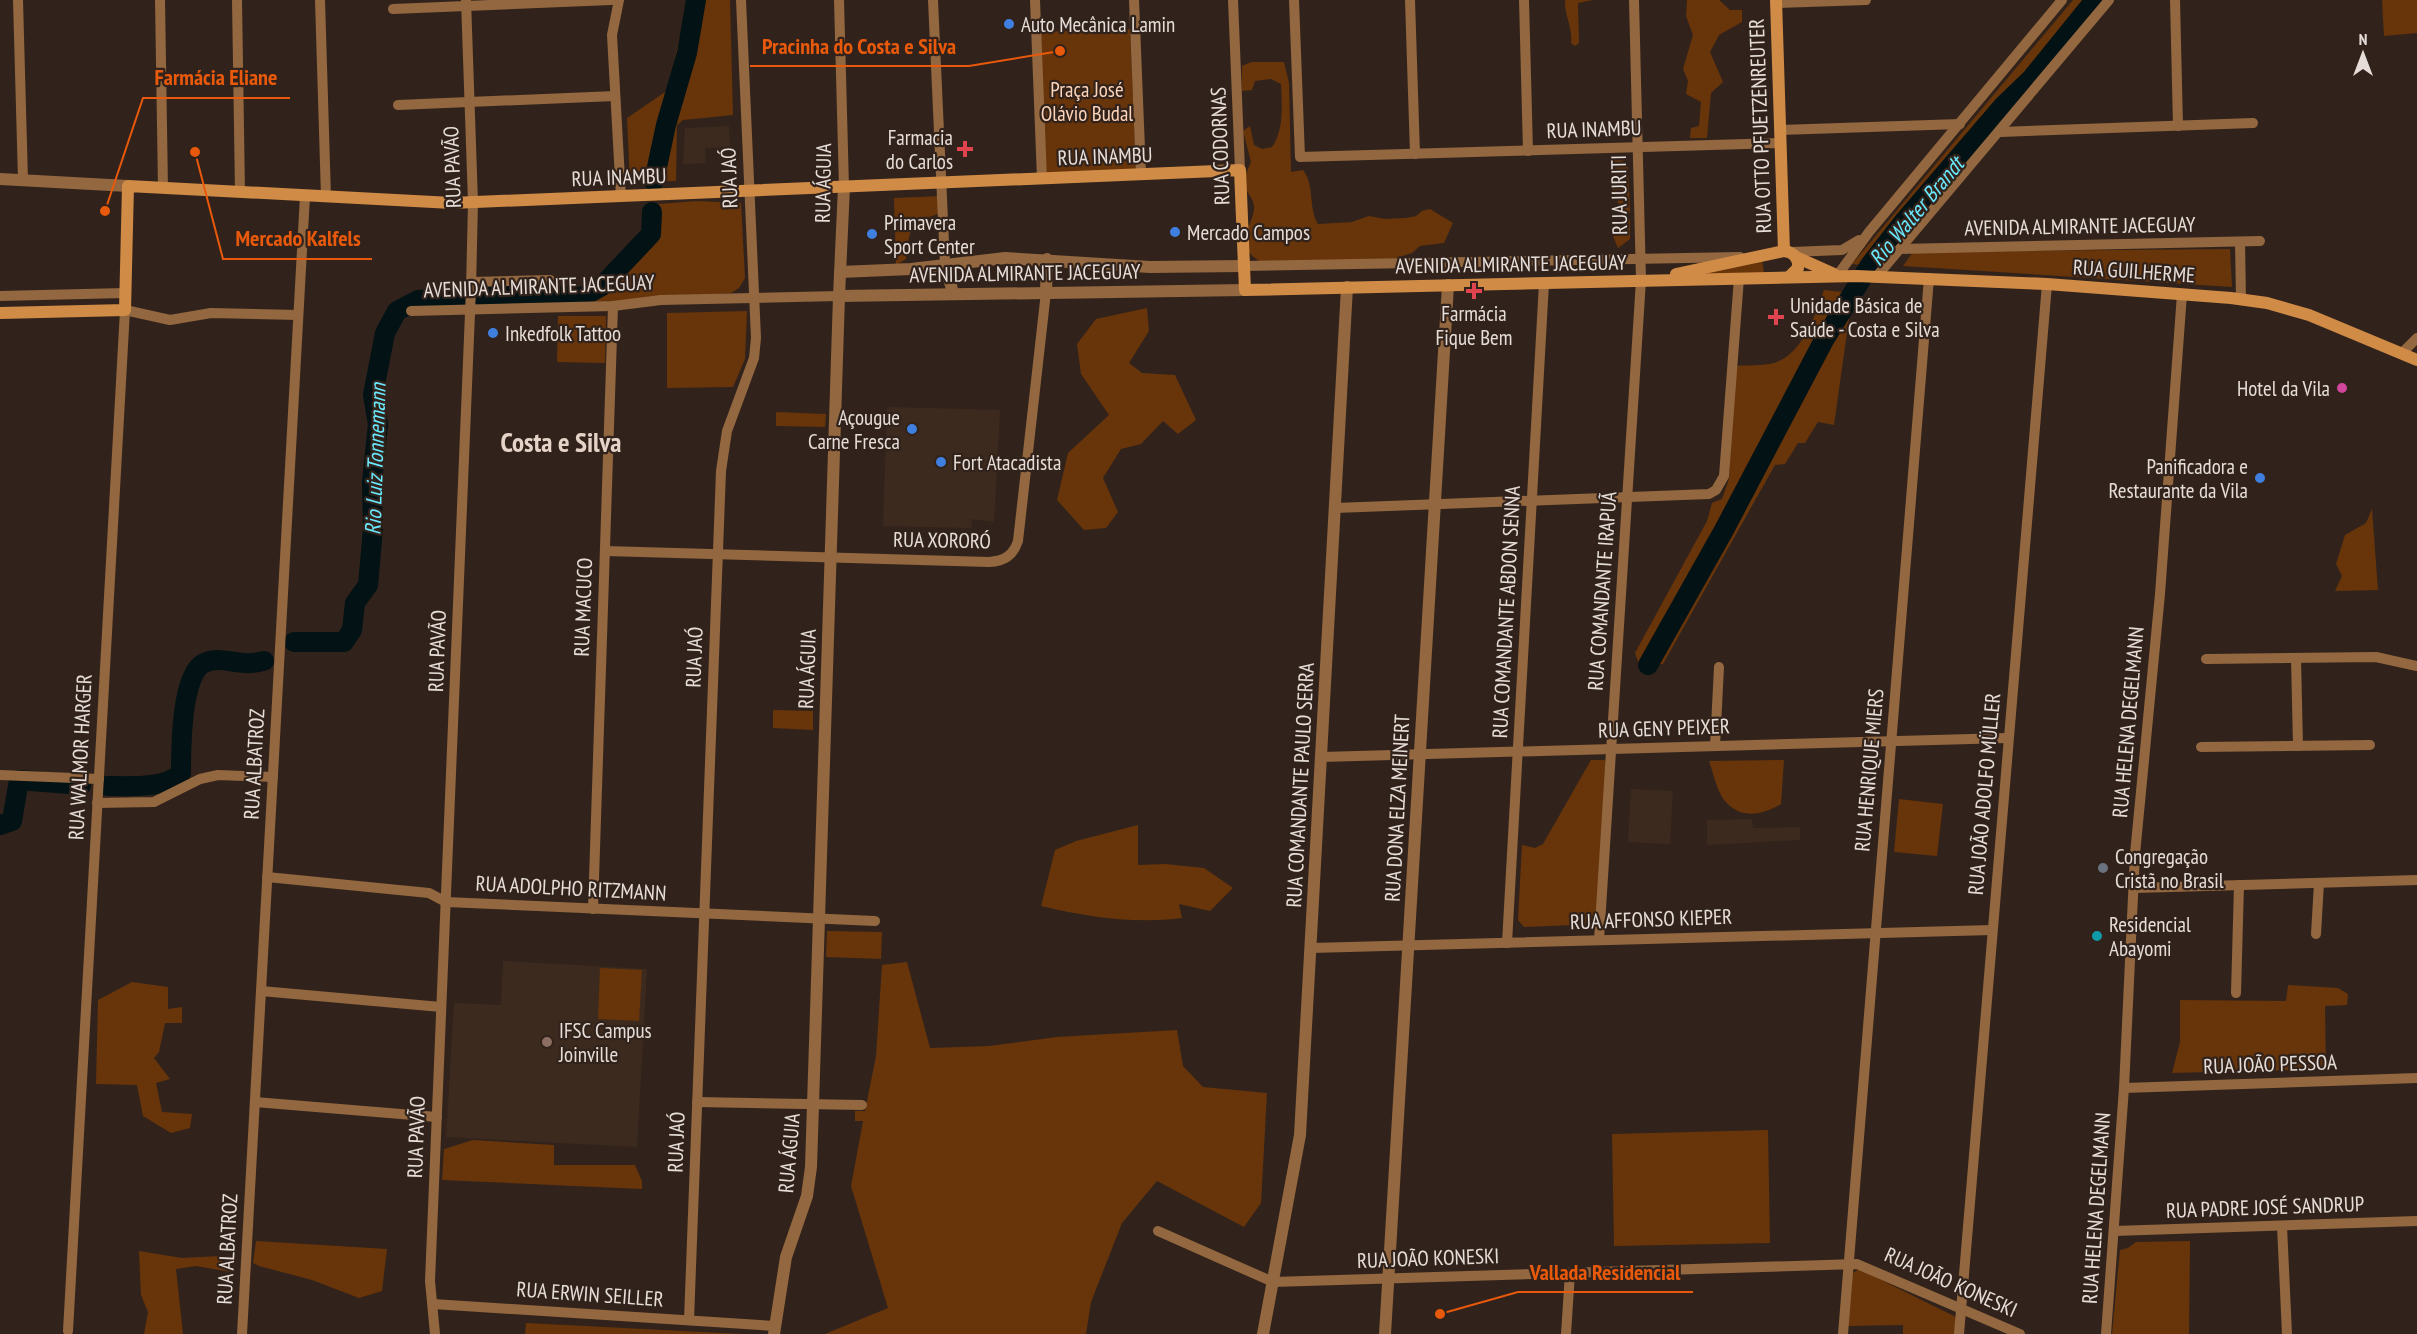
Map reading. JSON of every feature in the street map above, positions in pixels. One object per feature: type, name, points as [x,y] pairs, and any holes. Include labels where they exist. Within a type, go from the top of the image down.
[{"type":"main road","name":"RUA OTTO PFUETZENREUTER","points":[[1776,2],[1780,143],[1787,253],[1772,260],[1772,269],[1785,277]]},
{"type":"main road","name":"RUA INAMBU","points":[[128,186],[326,197],[473,202],[1240,170]]},
{"type":"main road","name":"RUA CODORNAS","points":[[1240,170],[1245,290]]},
{"type":"main road","name":"RUA WALMOR HARGER","points":[[125,310],[128,186]]},
{"type":"main road","name":"AVENIDA ALMIRANTE JACEGUAY","points":[[1641,280],[1756,256],[1787,253]]},
{"type":"main road","name":"RUA GUILHERME","points":[[1787,253],[1837,276]]},
{"type":"main road","points":[[1785,277],[1798,268],[1787,253]]},
{"type":"main road","name":"AVENIDA ALMIRANTE JACEGUAY","points":[[1245,290],[1785,277]]},
{"type":"main road","name":"RUA GUILHERME","points":[[1785,277],[1929,278],[2047,284],[2241,299],[2298,311],[2417,360]]},
{"type":"main road","points":[[0,313],[125,310]]},
{"type":"street","points":[[18,0],[23,180]]},
{"type":"street","points":[[160,0],[163,188]]},
{"type":"street","points":[[237,0],[240,192]]},
{"type":"street","points":[[320,0],[326,197]]},
{"type":"street","points":[[393,9],[466,3],[611,0]]},
{"type":"street","points":[[619,0],[612,35],[621,197]]},
{"type":"street","name":"RUA JAÓ","points":[[689,1320],[723,451],[727,431],[756,348],[741,0]]},
{"type":"street","name":"RUA ÁGUIA","points":[[775,1330],[786,1257],[809,1183],[813,1104],[838,296],[844,187],[839,0]]},
{"type":"street","points":[[933,0],[945,264],[953,293]]},
{"type":"street","points":[[1035,0],[1042,179]]},
{"type":"street","points":[[1134,0],[1141,174]]},
{"type":"street","name":"RUA CODORNAS","points":[[1233,0],[1240,170]]},
{"type":"street","name":"RUA INAMBU","points":[[1294,0],[1300,157],[1780,143]]},
{"type":"street","points":[[1410,0],[1415,154]]},
{"type":"street","points":[[1524,0],[1528,151]]},
{"type":"street","name":"RUA JURITI","points":[[1634,0],[1641,280]]},
{"type":"street","points":[[1776,2],[1866,0]]},
{"type":"street","points":[[1837,276],[1869,232],[2062,0]]},
{"type":"street","points":[[1874,276],[2000,132],[2109,0]]},
{"type":"street","points":[[2175,0],[2178,126]]},
{"type":"street","name":"RUA PAVÃO","points":[[433,1304],[430,1281],[472,286],[473,202],[466,3]]},
{"type":"street","points":[[398,105],[615,96]]},
{"type":"street","points":[[2000,132],[2253,123]]},
{"type":"street","points":[[1780,130],[1960,124]]},
{"type":"street","name":"RUA INAMBU","points":[[0,179],[128,186]]},
{"type":"street","name":"RUA ALBATROZ","points":[[242,1334],[305,196]]},
{"type":"street","name":"AVENIDA ALMIRANTE JACEGUAY","points":[[1787,253],[1842,250],[1869,232]]},
{"type":"street","name":"AVENIDA ALMIRANTE JACEGUAY","points":[[1900,249],[2260,241]]},
{"type":"street","points":[[2240,242],[2241,299]]},
{"type":"street","name":"AVENIDA ALMIRANTE JACEGUAY","points":[[840,272],[1005,258],[1150,267],[1756,256]]},
{"type":"street","points":[[1046,292],[1047,259]]},
{"type":"street","points":[[1335,508],[1699,496],[1716,490],[1724,476],[1738,278]]},
{"type":"street","name":"RUA HENRIQUE MIERS","points":[[1843,1334],[1929,278]]},
{"type":"street","name":"AVENIDA ALMIRANTE JACEGUAY","points":[[472,286],[550,280]]},
{"type":"street","name":"RUA COMANDANTE IRAPUÃ","points":[[1599,940],[1641,280]]},
{"type":"street","name":"RUA COMANDANTE ABDON SENNA","points":[[1507,943],[1544,283]]},
{"type":"street","name":"RUA JOÃO ADOLFO MÜLLER","points":[[1959,1334],[2047,284]]},
{"type":"street","name":"RUA DONA ELZA MEINERT","points":[[1385,1334],[1448,285]]},
{"type":"street","name":"RUA COMANDANTE PAULO SERRA","points":[[1263,1334],[1300,1135],[1347,287]]},
{"type":"street","name":"AVENIDA ALMIRANTE JACEGUAY","points":[[411,311],[471,307],[613,306],[661,300],[754,297],[1245,290]]},
{"type":"street","name":"RUA XORORÓ","points":[[604,551],[989,562],[1011,555],[1018,541],[1046,292]]},
{"type":"street","points":[[0,296],[125,293]]},
{"type":"street","name":"RUA HELENA DEGELMANN","points":[[2106,1334],[2124,1088],[2134,888],[2160,594],[2182,294]]},
{"type":"street","points":[[42,295],[43,312]]},
{"type":"street","name":"RUA MACUCO","points":[[593,909],[613,306]]},
{"type":"street","points":[[125,310],[170,320],[211,313],[298,315]]},
{"type":"street","name":"RUA WALMOR HARGER","points":[[68,1331],[125,310]]},
{"type":"street","points":[[2402,353],[2417,338]]},
{"type":"street","points":[[2206,659],[2376,657],[2417,666]]},
{"type":"street","points":[[2296,658],[2298,746]]},
{"type":"street","points":[[1715,746],[1719,667]]},
{"type":"street","name":"RUA GENY PEIXER","points":[[1321,757],[2008,738]]},
{"type":"street","points":[[2200,747],[2370,745]]},
{"type":"street","points":[[0,775],[99,779]]},
{"type":"street","points":[[97,803],[154,802],[200,779],[218,775],[273,777]]},
{"type":"street","name":"RUA ADOLPHO RITZMANN","points":[[267,877],[429,893],[446,902],[875,921]]},
{"type":"street","points":[[2134,888],[2417,880]]},
{"type":"street","points":[[2316,934],[2319,883]]},
{"type":"street","points":[[2236,993],[2240,885]]},
{"type":"street","name":"RUA AFFONSO KIEPER","points":[[1311,948],[1992,930]]},
{"type":"street","points":[[261,991],[441,1007]]},
{"type":"street","name":"RUA JOÃO PESSOA","points":[[2124,1088],[2417,1078]]},
{"type":"street","points":[[255,1102],[437,1117]]},
{"type":"street","points":[[698,1102],[862,1105]]},
{"type":"street","name":"RUA PADRE JOSÉ SANDRUP","points":[[2115,1231],[2417,1221]]},
{"type":"street","points":[[2282,1226],[2287,1334]]},
{"type":"street","name":"RUA JOÃO KONESKI","points":[[1158,1231],[1273,1282],[1864,1265],[2020,1334]]},
{"type":"street","points":[[1566,1334],[1570,1273]]},
{"type":"street","points":[[433,1304],[435,1334]]},
{"type":"street","name":"RUA ERWIN SEILLER","points":[[433,1304],[689,1320],[775,1330]]},
{"type":"shaded area","points":[[729,126],[730,147],[705,148],[706,163],[683,164],[685,128]]},
{"type":"shaded area","name":"Fort Atacadista","points":[[887,407],[1000,410],[994,522],[971,519],[972,528],[883,526]]},
{"type":"shaded area","points":[[1631,789],[1673,791],[1670,844],[1628,842]]},
{"type":"shaded area","points":[[1752,819],[1753,828],[1800,827],[1800,840],[1707,845],[1707,820]]},
{"type":"shaded area","name":"IFSC Campus Joinville","points":[[503,961],[647,969],[637,1147],[446,1137],[454,1003],[501,1005]]},
{"type":"green space","points":[[688,0],[730,0],[733,115],[683,120],[677,125],[676,181],[630,182],[627,118],[668,90]]},
{"type":"green space","points":[[1565,0],[1593,0],[1578,3],[1579,43],[1575,46],[1571,43]]},
{"type":"green space","points":[[1687,0],[1719,0],[1730,10],[1742,10],[1742,22],[1719,35],[1710,52],[1723,82],[1711,93],[1707,138],[1690,138],[1691,128],[1699,126],[1701,102],[1686,94],[1688,81],[1683,69],[1693,35],[1686,16]]},
{"type":"green space","points":[[2073,0],[2099,0],[1880,267],[1852,264]]},
{"type":"green space","points":[[2382,0],[2417,0],[2417,33],[2384,36]]},
{"type":"green space","name":"Praça José Olávio Budal","points":[[1130,29],[1136,170],[1043,174],[1038,32]]},
{"type":"green space","points":[[1251,62],[1284,62],[1289,83],[1291,172],[1303,170],[1307,176],[1313,211],[1318,224],[1352,222],[1369,216],[1385,219],[1406,218],[1430,209],[1453,223],[1444,243],[1420,246],[1412,253],[1390,260],[1259,261],[1251,254],[1246,248],[1245,235],[1254,205],[1242,183],[1251,162],[1243,131],[1250,126],[1254,145],[1262,149],[1272,147],[1279,133],[1282,109],[1281,84],[1271,79],[1255,81],[1252,90],[1242,91],[1242,66]]},
{"type":"green space","points":[[1621,159],[1628,166],[1630,213],[1623,211],[1612,192],[1612,160]]},
{"type":"green space","points":[[941,196],[941,213],[923,220],[913,228],[910,233],[906,259],[896,265],[894,198]]},
{"type":"green space","points":[[697,201],[741,203],[745,278],[739,288],[731,293],[623,301],[495,304],[484,303],[479,299],[480,292],[578,294],[593,288],[612,268],[619,254],[639,237],[648,209],[658,204]]},
{"type":"green space","points":[[1630,219],[1630,239],[1618,248],[1613,236],[1620,230],[1622,220]]},
{"type":"green space","points":[[2230,249],[2232,287],[1903,266],[1913,252]]},
{"type":"green space","points":[[1762,260],[1764,274],[1681,277]]},
{"type":"green space","points":[[1824,290],[1852,293],[1853,290],[1834,425],[1818,422],[1805,443],[1798,443],[1785,464],[1775,465],[1663,664],[1639,664],[1635,653],[1707,521],[1712,503],[1722,499],[1729,479],[1735,366],[1774,363],[1793,351],[1807,332]]},
{"type":"green space","points":[[1147,308],[1149,331],[1129,363],[1142,373],[1175,375],[1196,420],[1178,434],[1163,421],[1141,444],[1121,449],[1103,478],[1118,512],[1106,528],[1084,530],[1057,500],[1068,453],[1109,415],[1081,374],[1077,344],[1096,319]]},
{"type":"green space","points":[[747,311],[745,359],[733,387],[667,388],[667,313]]},
{"type":"green space","points":[[558,316],[606,316],[605,363],[557,362]]},
{"type":"green space","points":[[776,412],[826,414],[825,427],[776,426]]},
{"type":"green space","points":[[2372,509],[2378,590],[2335,591],[2342,576],[2336,564],[2345,535],[2366,523]]},
{"type":"green space","points":[[773,710],[813,711],[813,730],[773,728]]},
{"type":"green space","points":[[1591,760],[1604,760],[1611,765],[1599,924],[1524,927],[1518,920],[1522,845],[1535,848],[1543,844]]},
{"type":"green space","points":[[1784,760],[1781,804],[1767,811],[1752,814],[1738,811],[1725,801],[1717,787],[1709,761]]},
{"type":"green space","points":[[1899,799],[1943,804],[1937,856],[1894,852]]},
{"type":"green space","points":[[1138,825],[1138,865],[1165,864],[1204,868],[1233,888],[1210,911],[1179,904],[1182,918],[1164,920],[1111,918],[1041,906],[1055,850],[1076,841]]},
{"type":"green space","points":[[827,931],[882,932],[881,959],[826,957]]},
{"type":"green space","points":[[907,962],[930,1048],[989,1046],[1057,1037],[1177,1030],[1183,1066],[1203,1087],[1267,1093],[1261,1203],[1244,1227],[1157,1181],[1122,1223],[1091,1302],[1086,1334],[825,1334],[888,1308],[851,1186],[863,1121],[855,1121],[855,1111],[865,1111],[876,1056],[882,965]]},
{"type":"green space","points":[[600,968],[642,970],[639,1021],[598,1019]]},
{"type":"green space","points":[[132,982],[168,987],[168,1009],[182,1007],[182,1023],[165,1023],[159,1052],[154,1058],[170,1079],[156,1083],[162,1112],[192,1114],[190,1128],[171,1133],[143,1116],[137,1085],[96,1084],[98,1000]]},
{"type":"green space","points":[[2288,985],[2338,988],[2348,994],[2347,1005],[2325,1006],[2326,1069],[2172,1073],[2180,1042],[2180,1000],[2286,1001]]},
{"type":"green space","points":[[1768,1130],[1770,1243],[1614,1246],[1612,1134]]},
{"type":"green space","points":[[473,1140],[554,1145],[554,1165],[635,1165],[642,1181],[642,1189],[442,1180],[444,1149]]},
{"type":"green space","points":[[256,1241],[387,1249],[382,1291],[359,1298],[312,1280],[259,1266],[253,1263]]},
{"type":"green space","points":[[2190,1241],[2189,1334],[2112,1334],[2120,1250],[2136,1242]]},
{"type":"green space","points":[[139,1251],[182,1258],[221,1256],[232,1263],[231,1272],[196,1266],[176,1269],[183,1334],[144,1334],[148,1312],[141,1295]]},
{"type":"green space","points":[[1859,1269],[1956,1317],[1955,1334],[1903,1334],[1903,1325],[1846,1326],[1850,1275]]},
{"type":"green space","points":[[526,1323],[742,1334],[525,1334]]},
{"type":"waterway","name":"Rio Luiz Tonnemann","points":[[654,181],[666,125],[687,53],[696,0]]},
{"type":"waterway","name":"Rio Walter Brandt","points":[[1648,665],[1724,530],[1824,340],[1870,265],[1905,220],[2003,106],[2031,79],[2095,0]]},
{"type":"waterway","name":"Rio Luiz Tonnemann","points":[[294,642],[344,642],[352,630],[355,603],[368,585],[373,529],[372,482],[378,424],[373,395],[385,333],[397,311],[418,300],[501,294],[582,297],[602,286],[651,234],[652,212]]},
{"type":"waterway","name":"Rio Luiz Tonnemann","points":[[107,786],[156,784],[166,782],[181,773],[184,713],[191,681],[196,670],[204,663],[215,660],[247,663],[264,661]]},
{"type":"waterway","name":"Rio Luiz Tonnemann","points":[[0,825],[12,821],[19,780],[81,785]]},
{"type":"place","name":"Auto Mecânica Lamin","points":[[1009,24]]},
{"type":"place","name":"Pracinha do Costa e Silva","points":[[1060,51]]},
{"type":"place","name":"Farmacia do Carlos","points":[[965,149]]},
{"type":"place","name":"Mercado Kalfels","points":[[195,152]]},
{"type":"place","name":"Farmácia Eliane","points":[[105,211]]},
{"type":"place","name":"Mercado Campos","points":[[1175,232]]},
{"type":"place","name":"Primavera Sport Center","points":[[872,234]]},
{"type":"place","name":"Farmácia Fique Bem","points":[[1474,291]]},
{"type":"place","name":"Unidade Básica de Saúde - Costa e Silva","points":[[1776,317]]},
{"type":"place","name":"Inkedfolk Tattoo","points":[[493,333]]},
{"type":"place","name":"Hotel da Vila","points":[[2342,388]]},
{"type":"place","name":"Açougue Carne Fresca","points":[[912,429]]},
{"type":"place","name":"Fort Atacadista","points":[[941,462]]},
{"type":"place","name":"Panificadora e Restaurante da Vila","points":[[2260,478]]},
{"type":"place","name":"Congregação Cristã no Brasil","points":[[2103,868]]},
{"type":"place","name":"Residencial Abayomi","points":[[2097,936]]},
{"type":"place","name":"IFSC Campus Joinville","points":[[547,1042]]},
{"type":"place","name":"Vallada Residencial","points":[[1440,1314]]},
{"type":"district","name":"Costa e Silva","points":[[561,442]]}]
